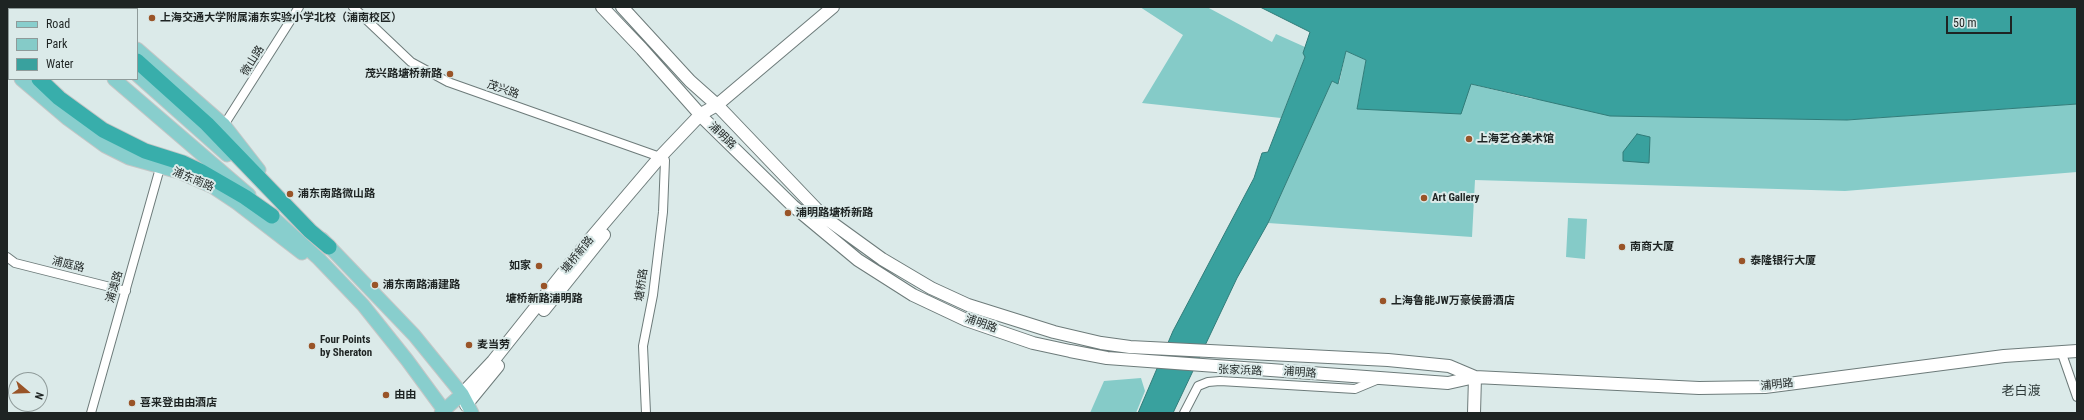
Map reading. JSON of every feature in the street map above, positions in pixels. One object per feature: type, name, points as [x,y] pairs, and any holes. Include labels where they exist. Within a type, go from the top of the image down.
[{"type":"highway","points":[[138,62],[208,124],[310,230],[329,247]]},
{"type":"highway","points":[[40,80],[59,98],[103,130],[122,141],[200,171],[272,216]]},
{"type":"main road","name":"浦明路","points":[[602,7],[703,117],[793,206],[858,260],[913,295],[966,320],[1033,343],[1107,358],[1227,368],[1448,383],[1475,377],[1693,388],[1765,388],[2004,356],[2077,351]]},
{"type":"main road","name":"浦明路","points":[[622,7],[690,81],[717,105],[824,217],[882,259],[931,288],[992,314],[1054,332],[1101,343],[1130,347],[1388,360],[1449,366],[1475,377]]},
{"type":"main road","name":"塘桥新路","points":[[444,412],[466,406],[663,159],[703,117],[833,7]]},
{"type":"main road","points":[[138,50],[224,125],[263,175],[329,247],[414,335],[466,406]]},
{"type":"main road","points":[[138,76],[204,133],[308,233],[329,247]]},
{"type":"main road","name":"浦东南路","points":[[22,80],[68,119],[105,146],[129,158],[160,168],[179,172],[222,193],[339,280]]},
{"type":"main road","name":"浦东南路","points":[[115,80],[210,160],[272,216],[339,280],[362,305],[402,354],[444,412]]},
{"type":"main road","points":[[1474,413],[1475,377]]},
{"type":"street","name":"微山路","points":[[224,125],[299,7]]},
{"type":"street","name":"茂兴路","points":[[353,7],[411,62],[448,82],[663,159]]},
{"type":"street","name":"塘桥路","points":[[646,413],[643,346],[653,295],[663,212],[663,159]]},
{"type":"street","name":"浦澳路","points":[[91,413],[160,168]]},
{"type":"street","name":"浦庭路","points":[[7,257],[15,263],[126,291]]},
{"type":"street","points":[[2061,351],[2077,398]]},
{"type":"street","name":"张家浜路","points":[[1184,413],[1198,386],[1208,382],[1220,381],[1355,389],[1382,378]]},
{"type":"green space","points":[[1140,7],[1207,7],[1272,42],[1276,34],[1305,47],[1305,57],[1281,118],[1142,103],[1183,35]]},
{"type":"green space","points":[[1346,51],[1366,60],[1357,108],[1470,84],[1532,99],[1847,120],[2077,104],[2077,172],[1845,191],[1475,180],[1472,237],[1268,223],[1332,81],[1339,84]]},
{"type":"green space","points":[[1568,218],[1587,219],[1585,259],[1566,257]]},
{"type":"green space","points":[[1141,378],[1145,391],[1136,413],[1090,413],[1104,381]]},
{"type":"water","points":[[1260,7],[2077,7],[2077,104],[1847,120],[1610,116],[1471,84],[1461,114],[1357,109],[1366,60],[1346,51],[1338,84],[1332,81],[1268,223],[1237,278],[1173,413],[1138,413],[1173,331],[1254,178],[1262,153],[1268,152],[1305,57],[1303,53],[1310,32]]},
{"type":"water","points":[[1637,134],[1650,137],[1649,163],[1623,161],[1623,152]]},
{"type":"place","name":"上海交通大学附属浦东实验小学北校（浦南校区）","points":[[152,18]]},
{"type":"place","name":"茂兴路塘桥新路","points":[[450,74]]},
{"type":"place","name":"上海艺仓美术馆","points":[[1469,139]]},
{"type":"place","name":"浦东南路微山路","points":[[290,194]]},
{"type":"place","name":"Art Gallery","points":[[1424,198]]},
{"type":"place","name":"浦明路塘桥新路","points":[[788,213]]},
{"type":"place","name":"南商大厦","points":[[1622,247]]},
{"type":"place","name":"泰隆银行大厦","points":[[1742,261]]},
{"type":"place","name":"如家","points":[[539,266]]},
{"type":"place","name":"浦东南路浦建路","points":[[375,285]]},
{"type":"place","name":"塘桥新路浦明路","points":[[544,286]]},
{"type":"place","name":"上海鲁能JW万豪侯爵酒店","points":[[1383,301]]},
{"type":"place","name":"麦当劳","points":[[469,345]]},
{"type":"place","name":"Four Points by Sheraton","points":[[312,346]]},
{"type":"place","name":"由由","points":[[386,395]]},
{"type":"place","name":"喜来登由由酒店","points":[[132,403]]},
{"type":"district","name":"老白渡","points":[[2021,392]]}]
